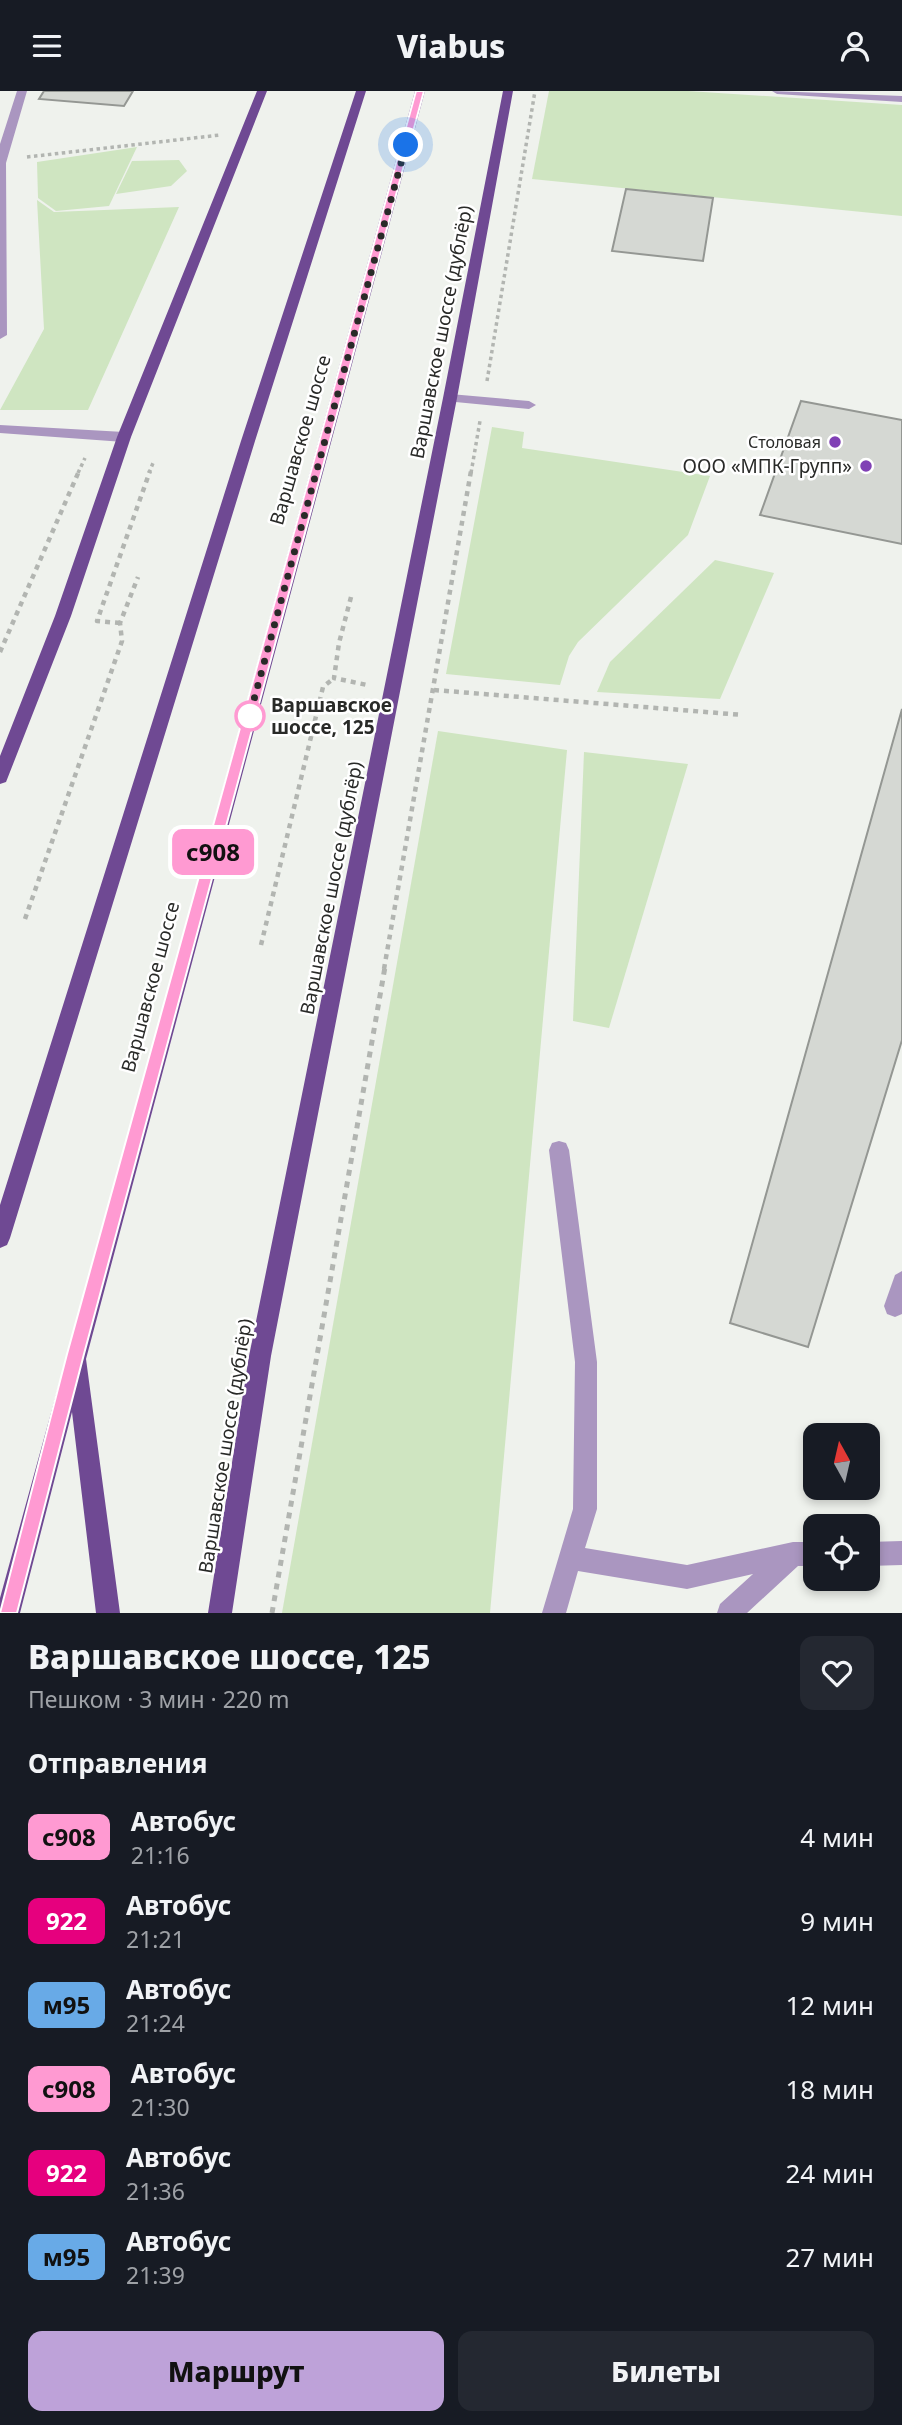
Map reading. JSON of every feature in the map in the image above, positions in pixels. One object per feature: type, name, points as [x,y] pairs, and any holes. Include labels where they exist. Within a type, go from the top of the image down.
[{"type":"main road","points":[[0,777],[63,616],[124,437],[262,91]]},
{"type":"main road","points":[[0,1238],[248,441],[361,91]]},
{"type":"main road","name":"Варшавское шоссе","points":[[8,1613],[420,91]]},
{"type":"main road","name":"Варшавское шоссе (дублёр)","points":[[220,1613],[260,1356],[450,398],[508,91]]},
{"type":"main road","points":[[76,1354],[108,1613]]},
{"type":"lane","points":[[0,335],[0,163],[22,91]]},
{"type":"lane","points":[[776,91],[902,99]]},
{"type":"lane","points":[[450,398],[529,405]]},
{"type":"lane","points":[[0,429],[124,437]]},
{"type":"lane","points":[[554,1613],[585,1509],[586,1361],[559,1150]]},
{"type":"lane","points":[[895,1306],[902,1282]]},
{"type":"lane","points":[[880,1554],[902,1553]]},
{"type":"lane","points":[[570,1559],[687,1577],[803,1554]]},
{"type":"lane","points":[[729,1613],[803,1555]]},
{"type":"path","points":[[0,163],[31,156],[224,135]]},
{"type":"path","points":[[0,652],[82,458],[95,459]]},
{"type":"path","points":[[120,623],[97,621],[153,463]]},
{"type":"path","points":[[25,919],[122,641],[120,623],[138,577]]},
{"type":"path","points":[[261,945],[323,687],[334,678],[339,643],[351,597]]},
{"type":"path","points":[[334,678],[367,685]]},
{"type":"path","points":[[272,1613],[434,690],[743,715]]},
{"type":"green space","points":[[549,91],[688,91],[902,105],[902,216],[532,179]]},
{"type":"green space","points":[[137,147],[109,206],[56,211],[38,198],[37,162]]},
{"type":"green space","points":[[179,160],[187,171],[171,186],[116,194],[132,161]]},
{"type":"green space","points":[[37,200],[54,212],[179,207],[88,410],[0,410],[44,329]]},
{"type":"green space","points":[[492,427],[524,432],[522,448],[710,476],[688,535],[578,642],[569,656],[560,685],[446,674]]},
{"type":"green space","points":[[715,560],[774,573],[720,699],[597,692],[610,662]]},
{"type":"green space","points":[[438,731],[567,750],[490,1613],[282,1613]]},
{"type":"green space","points":[[584,752],[688,764],[609,1028],[573,1021]]},
{"type":"building","points":[[44,91],[133,91],[124,106],[39,99]]},
{"type":"building","points":[[626,189],[713,198],[703,261],[612,251]]},
{"type":"building","points":[[801,401],[902,420],[902,544],[760,515]]},
{"type":"building","points":[[902,709],[902,1040],[808,1347],[730,1323]]},
{"type":"bus line","name":"с908","points":[[8,1613],[420,91]]},
{"type":"place","name":"Столовая","points":[[835,442]]},
{"type":"place","name":"ООО «МПК-Групп»","points":[[866,466]]},
{"type":"place","name":"Варшавское шоссе, 125","points":[[250,716]]},
{"type":"route","points":[[250,716],[247,725],[406,145]]}]
